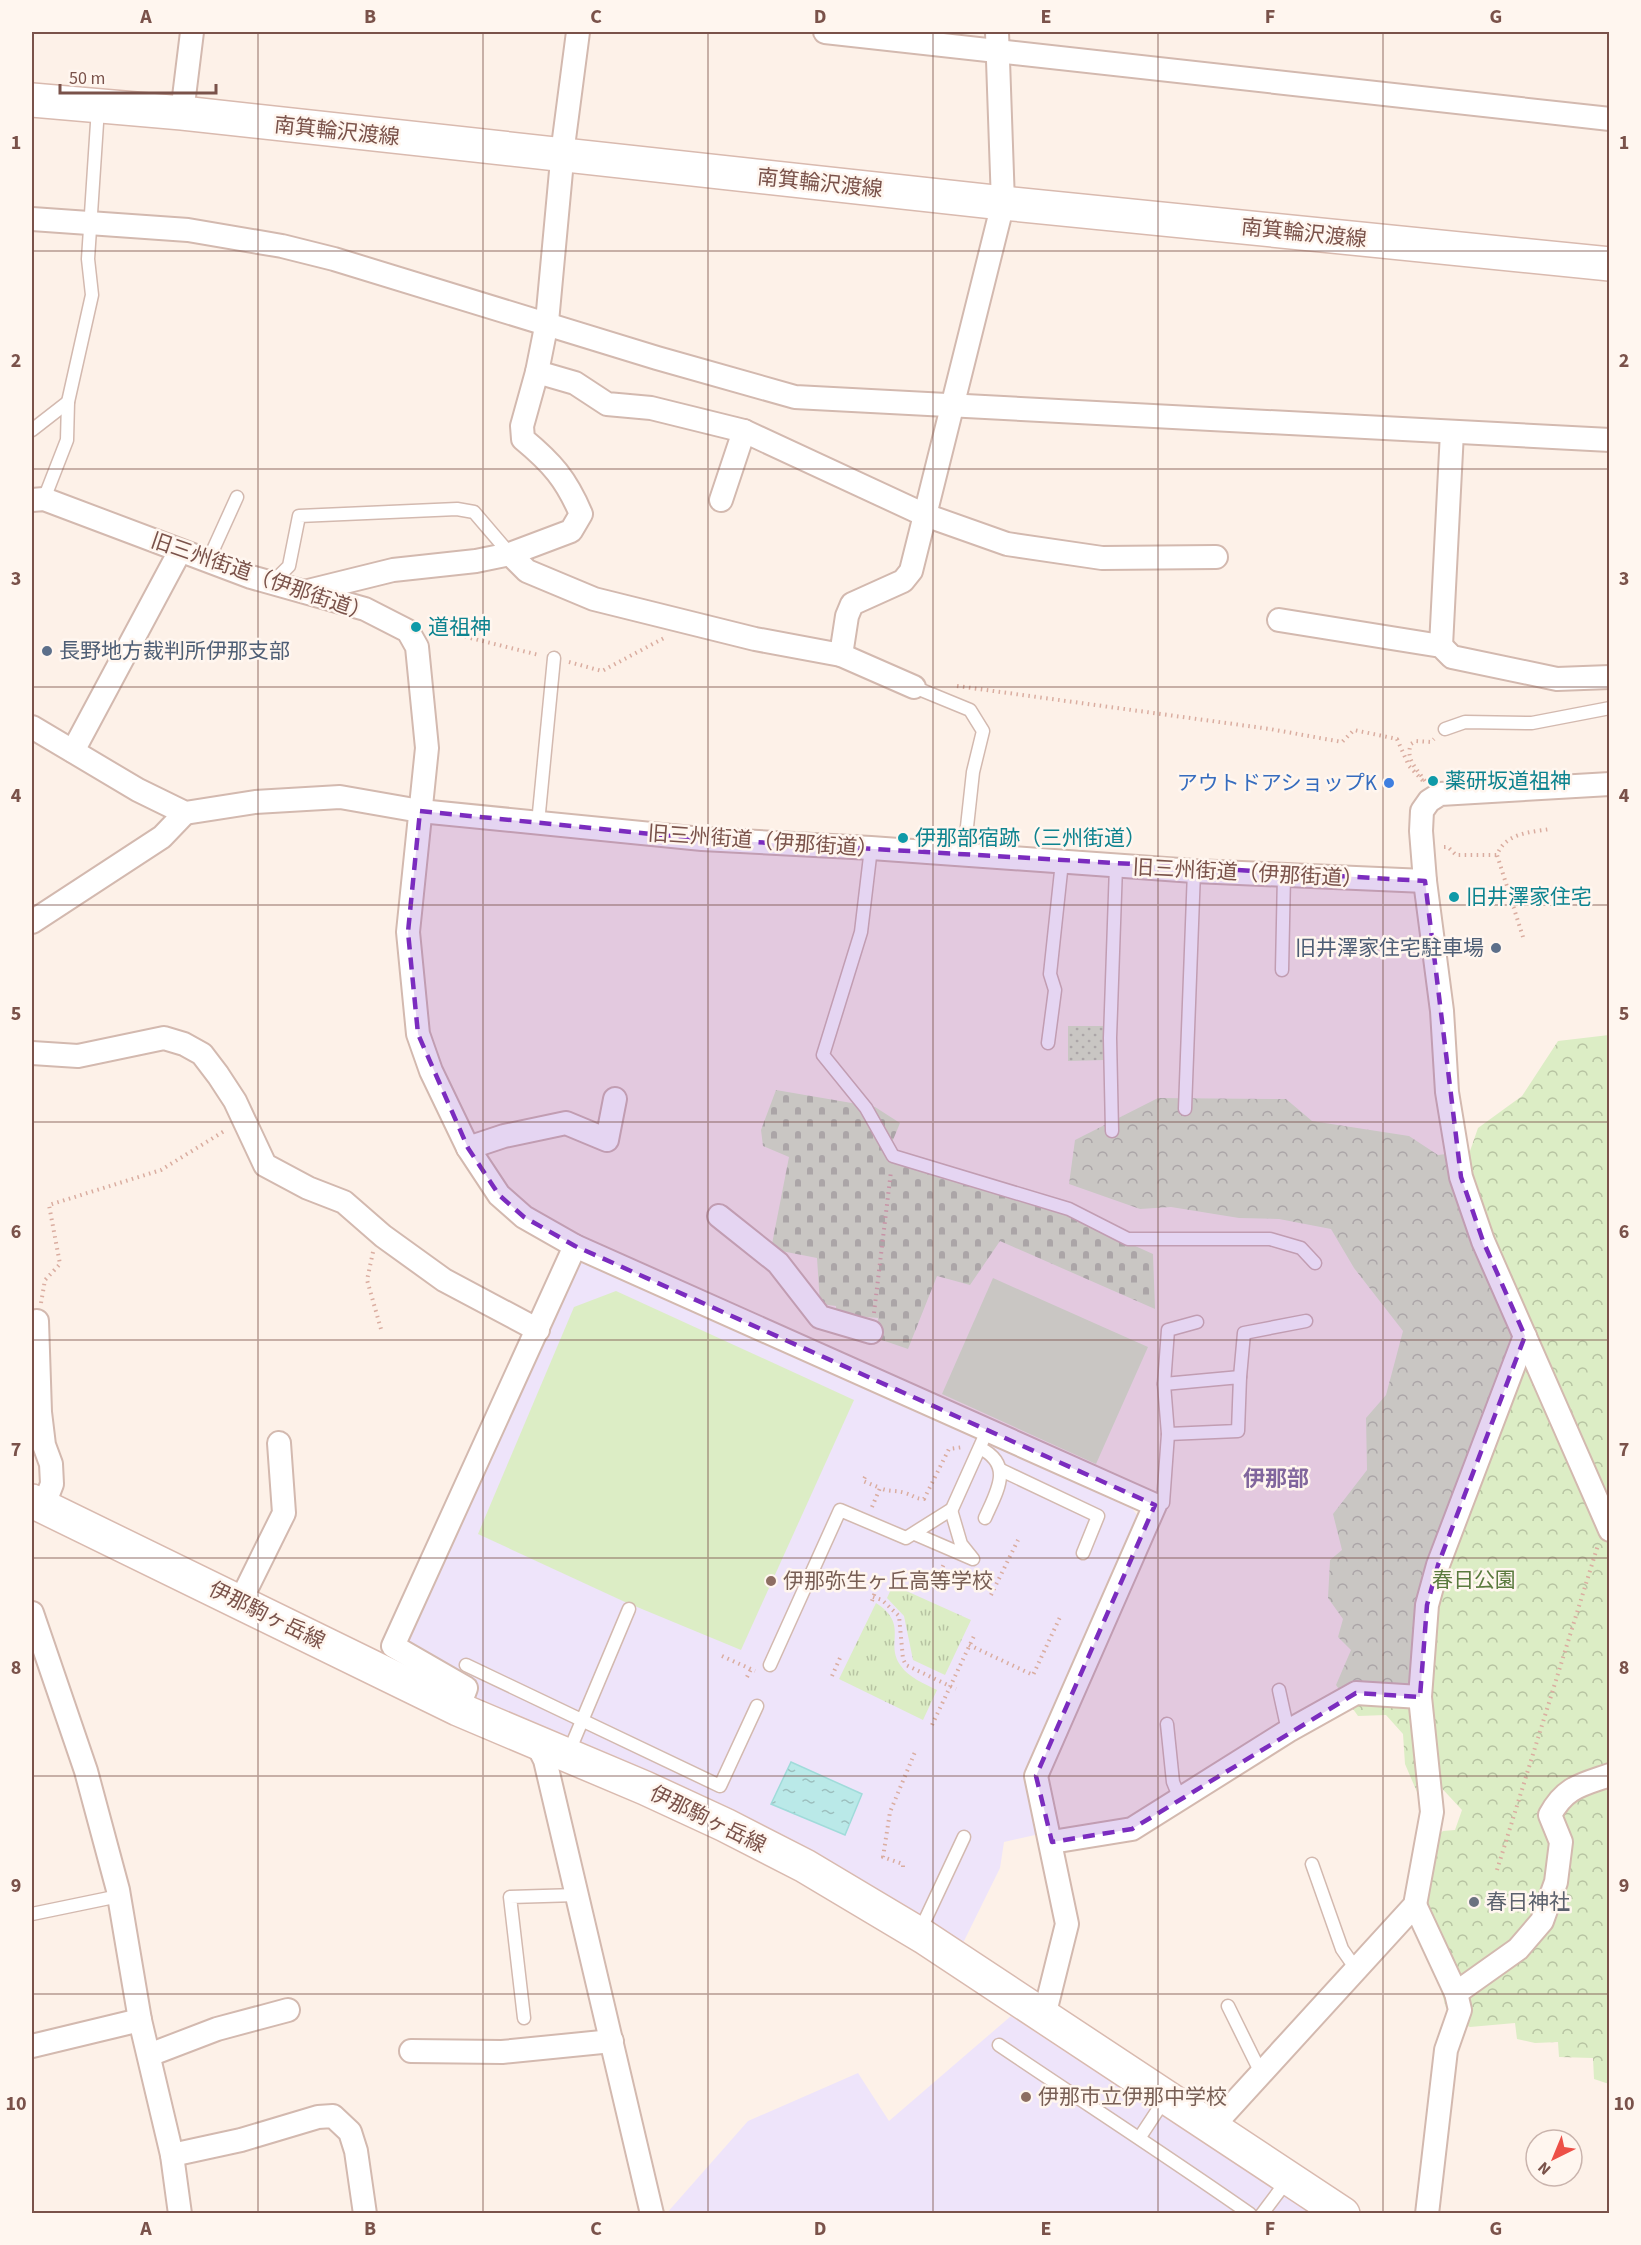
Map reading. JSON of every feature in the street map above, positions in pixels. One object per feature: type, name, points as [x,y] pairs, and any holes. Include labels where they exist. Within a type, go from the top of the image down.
[{"type":"main road","name":"南箕輪沢渡線","points":[[32,100],[182,113],[1004,203],[1610,264]]},
{"type":"main road","name":"伊那駒ヶ岳線","points":[[37,1504],[458,1709],[725,1825],[805,1866],[919,1934],[1343,2214]]},
{"type":"street","points":[[182,113],[192,32]]},
{"type":"street","points":[[307,591],[393,570],[476,561],[510,554],[571,531],[581,514],[570,488],[553,464],[523,438],[522,426],[537,372],[547,322],[563,154],[578,32]]},
{"type":"street","points":[[825,32],[997,41],[1610,119]]},
{"type":"street","points":[[841,655],[847,616],[852,604],[903,581],[911,571],[950,407],[1004,203],[997,41]]},
{"type":"street","points":[[32,219],[188,230],[282,246],[334,259],[547,322],[657,358],[795,397],[950,407],[1610,440]]},
{"type":"street","points":[[537,372],[575,382],[607,404],[651,408],[744,431],[925,515],[1007,544],[1102,558],[1216,557]]},
{"type":"street","points":[[721,500],[744,431]]},
{"type":"street","points":[[1441,646],[1452,432]]},
{"type":"street","name":"旧三州街道（伊那街道）","points":[[38,500],[251,577],[274,581],[364,609],[408,631]]},
{"type":"street","points":[[73,751],[180,551]]},
{"type":"street","points":[[510,554],[527,570],[594,599],[691,623],[841,655],[914,687]]},
{"type":"street","points":[[1279,620],[1441,646],[1452,657],[1557,679],[1610,677]]},
{"type":"street","points":[[408,631],[417,647],[427,748],[408,932],[417,1024],[431,1071],[468,1148],[499,1195],[524,1217],[575,1246],[982,1435],[1159,1504],[1036,1776],[1052,1842],[1066,1924],[1044,2016]]},
{"type":"street","points":[[32,727],[138,790],[185,813],[162,837],[32,922]]},
{"type":"street","points":[[1607,1526],[1483,1241],[1461,1177],[1447,1092],[1442,1011],[1422,848],[1422,812],[1429,801],[1440,794],[1610,784]]},
{"type":"street","name":"旧三州街道（伊那街道）","points":[[185,813],[255,802],[340,797],[420,811],[702,839],[964,854],[1194,871],[1425,881]]},
{"type":"street","points":[[32,1053],[78,1056],[164,1038],[202,1054],[218,1074],[244,1119],[264,1165],[291,1180],[344,1202],[383,1236],[444,1280],[538,1330]]},
{"type":"street","points":[[468,1148],[504,1136],[566,1123],[607,1140],[615,1099]]},
{"type":"street","points":[[720,1216],[778,1263],[820,1317],[872,1332]]},
{"type":"street","points":[[458,1709],[466,1688],[393,1646],[575,1246]]},
{"type":"street","points":[[37,1504],[52,1484],[51,1464],[44,1445],[40,1412],[38,1321]]},
{"type":"street","points":[[1213,2126],[1415,1905],[1432,1812],[1420,1697],[1427,1605],[1438,1565],[1525,1336]]},
{"type":"street","points":[[240,1602],[284,1513],[279,1443]]},
{"type":"street","points":[[32,1613],[86,1771],[119,1896],[141,2020],[172,2155],[180,2214]]},
{"type":"street","points":[[1052,1842],[1132,1829],[1288,1731],[1356,1693],[1420,1697]]},
{"type":"street","points":[[536,1742],[545,1760],[652,2214]]},
{"type":"street","points":[[1456,1993],[1518,1949],[1542,1921],[1556,1882],[1561,1842],[1550,1815],[1559,1798],[1572,1788],[1610,1775]]},
{"type":"street","points":[[1415,1905],[1456,1993],[1460,2010],[1446,2050],[1427,2214]]},
{"type":"street","points":[[149,2055],[217,2029],[288,2010]]},
{"type":"street","points":[[32,2046],[141,2020]]},
{"type":"street","points":[[411,2051],[502,2052],[612,2042]]},
{"type":"street","points":[[172,2155],[241,2140],[318,2117],[333,2116],[350,2132],[356,2151],[365,2214]]},
{"type":"lane","points":[[38,500],[67,440],[68,402],[92,296],[88,259],[98,107]]},
{"type":"lane","points":[[32,430],[68,402]]},
{"type":"lane","points":[[208,561],[237,497]]},
{"type":"lane","points":[[274,581],[289,566],[299,516],[457,509],[474,512],[510,554]]},
{"type":"lane","points":[[538,823],[554,658]]},
{"type":"lane","points":[[914,687],[970,711],[982,731],[973,772],[964,854]]},
{"type":"lane","points":[[1445,729],[1465,722],[1532,723],[1610,708]]},
{"type":"lane","points":[[871,848],[861,932],[823,1055],[866,1108],[893,1156],[1069,1209],[1128,1239],[1270,1239],[1301,1248],[1315,1263]]},
{"type":"lane","points":[[1048,1043],[1055,990],[1050,974],[1062,862]]},
{"type":"lane","points":[[1112,1131],[1110,1038],[1116,866]]},
{"type":"lane","points":[[1185,1109],[1194,871]]},
{"type":"lane","points":[[1282,970],[1284,875]]},
{"type":"lane","points":[[1168,1434],[1238,1431],[1244,1333],[1306,1321]]},
{"type":"lane","points":[[1159,1504],[1168,1434],[1164,1384],[1168,1330],[1197,1322]]},
{"type":"lane","points":[[1164,1384],[1240,1377]]},
{"type":"lane","points":[[982,1435],[1001,1470],[1098,1516],[1083,1553]]},
{"type":"lane","points":[[770,1665],[840,1510],[906,1538],[915,1534],[951,1510],[982,1435]]},
{"type":"lane","points":[[985,1518],[998,1488],[1001,1470]]},
{"type":"lane","points":[[915,1534],[973,1559],[961,1544],[951,1510]]},
{"type":"lane","points":[[568,1755],[629,1609]]},
{"type":"lane","points":[[466,1665],[720,1786],[758,1706]]},
{"type":"lane","points":[[1279,1690],[1288,1731]]},
{"type":"lane","points":[[1167,1724],[1173,1782],[1180,1799]]},
{"type":"lane","points":[[919,1934],[964,1837]]},
{"type":"lane","points":[[1312,1864],[1342,1949],[1356,1969]]},
{"type":"lane","points":[[524,2018],[510,1897],[577,1895]]},
{"type":"lane","points":[[32,1914],[119,1896]]},
{"type":"lane","points":[[1228,2006],[1261,2073]]},
{"type":"lane","points":[[999,2045],[1116,2124],[1140,2137],[1250,2214]]},
{"type":"lane","points":[[1140,2137],[1167,2096]]},
{"type":"lane","points":[[1262,2214],[1289,2177]]},
{"type":"path","points":[[408,631],[415,624],[602,671],[691,623]]},
{"type":"path","points":[[914,687],[929,684],[982,688],[1039,699],[1270,729],[1342,742],[1354,730],[1397,739],[1409,766],[1429,786],[1410,759],[1408,752],[1411,744],[1416,741],[1431,742],[1445,729]]},
{"type":"path","points":[[1523,937],[1497,855],[1500,846],[1514,837],[1550,829]]},
{"type":"path","points":[[1422,848],[1448,847],[1456,855],[1497,855]]},
{"type":"path","points":[[38,1321],[45,1280],[60,1264],[49,1205],[160,1170],[244,1119]]},
{"type":"path","points":[[872,1332],[893,1156]]},
{"type":"path","points":[[381,1329],[367,1280],[371,1256],[383,1236]]},
{"type":"path","points":[[865,1478],[863,1481],[892,1493],[904,1492],[916,1499],[924,1499],[949,1449],[970,1445],[982,1435]]},
{"type":"path","points":[[866,1521],[880,1488]]},
{"type":"path","points":[[1497,1870],[1607,1526]]},
{"type":"path","points":[[991,1595],[1018,1540]]},
{"type":"path","points":[[873,1597],[882,1600],[899,1616],[903,1659],[906,1665],[956,1689]]},
{"type":"path","points":[[969,1645],[1033,1675],[1061,1615]]},
{"type":"path","points":[[932,1725],[974,1636]]},
{"type":"path","points":[[722,1656],[759,1672]]},
{"type":"path","points":[[832,1676],[840,1658]]},
{"type":"path","points":[[747,1677],[751,1669]]},
{"type":"path","points":[[903,1867],[903,1864],[883,1857],[890,1812],[915,1752]]},
{"type":"highlighted area","points":[[420,811],[702,839],[1425,881],[1461,1177],[1483,1241],[1525,1336],[1438,1565],[1427,1605],[1420,1697],[1356,1693],[1132,1829],[1052,1842],[1036,1776],[1155,1505],[575,1246],[524,1217],[499,1195],[468,1148],[418,1034],[408,932]]},
{"type":"shaded area","name":"伊那弥生ヶ丘高等学校","points":[[576,1260],[804,1355],[1123,1496],[1140,1519],[1034,1765],[1044,1833],[1004,1842],[1000,1868],[963,1943],[805,1847],[472,1696],[401,1642]]},
{"type":"shaded area","name":"伊那市立伊那中学校","points":[[1011,2016],[1311,2213],[666,2214],[748,2121],[858,2073],[889,2121]]},
{"type":"green space","points":[[1068,1026],[1105,1026],[1105,1060],[1068,1061]]},
{"type":"green space","name":"春日公園","points":[[1609,1035],[1609,2084],[1594,2079],[1593,2058],[1559,2057],[1558,2042],[1535,2043],[1517,2039],[1515,2023],[1470,2027],[1449,2018],[1438,1980],[1412,1920],[1418,1852],[1443,1831],[1455,1830],[1462,1810],[1436,1782],[1417,1792],[1405,1764],[1403,1734],[1386,1715],[1358,1716],[1336,1685],[1351,1650],[1338,1637],[1343,1619],[1328,1598],[1330,1560],[1342,1550],[1333,1514],[1367,1470],[1366,1418],[1386,1395],[1403,1331],[1354,1268],[1331,1229],[1279,1219],[1239,1218],[1171,1207],[1140,1209],[1069,1184],[1075,1140],[1158,1098],[1286,1099],[1312,1121],[1409,1136],[1438,1155],[1470,1151],[1478,1128],[1522,1096],[1558,1041]]},
{"type":"green space","points":[[776,1090],[875,1107],[900,1123],[886,1157],[1071,1217],[1153,1254],[1155,1309],[1000,1241],[970,1285],[937,1276],[908,1349],[879,1339],[878,1318],[836,1314],[836,1306],[820,1304],[817,1258],[771,1249],[789,1157],[763,1146],[761,1130]]},
{"type":"green space","points":[[993,1278],[1148,1347],[1096,1464],[942,1394]]},
{"type":"green space","points":[[616,1291],[854,1400],[741,1650],[625,1602],[478,1534],[574,1307]]},
{"type":"green space","points":[[893,1585],[971,1620],[945,1675],[913,1660],[904,1616],[887,1598]]},
{"type":"green space","points":[[876,1603],[892,1619],[896,1658],[901,1666],[912,1677],[937,1690],[923,1720],[839,1679]]},
{"type":"water","points":[[791,1762],[862,1794],[845,1835],[771,1804]]},
{"type":"place","name":"道祖神","points":[[416,627]]},
{"type":"place","name":"長野地方裁判所伊那支部","points":[[47,651]]},
{"type":"place","name":"薬研坂道祖神","points":[[1433,781]]},
{"type":"place","name":"アウトドアショップK","points":[[1389,783]]},
{"type":"place","name":"伊那部宿跡（三州街道）","points":[[903,838]]},
{"type":"place","name":"旧井澤家住宅","points":[[1454,897]]},
{"type":"place","name":"旧井澤家住宅駐車場","points":[[1496,948]]},
{"type":"place","name":"伊那弥生ヶ丘高等学校","points":[[771,1581]]},
{"type":"place","name":"春日神社","points":[[1474,1902]]},
{"type":"place","name":"伊那市立伊那中学校","points":[[1026,2097]]},
{"type":"district","name":"伊那部","points":[[1276,1478]]}]
